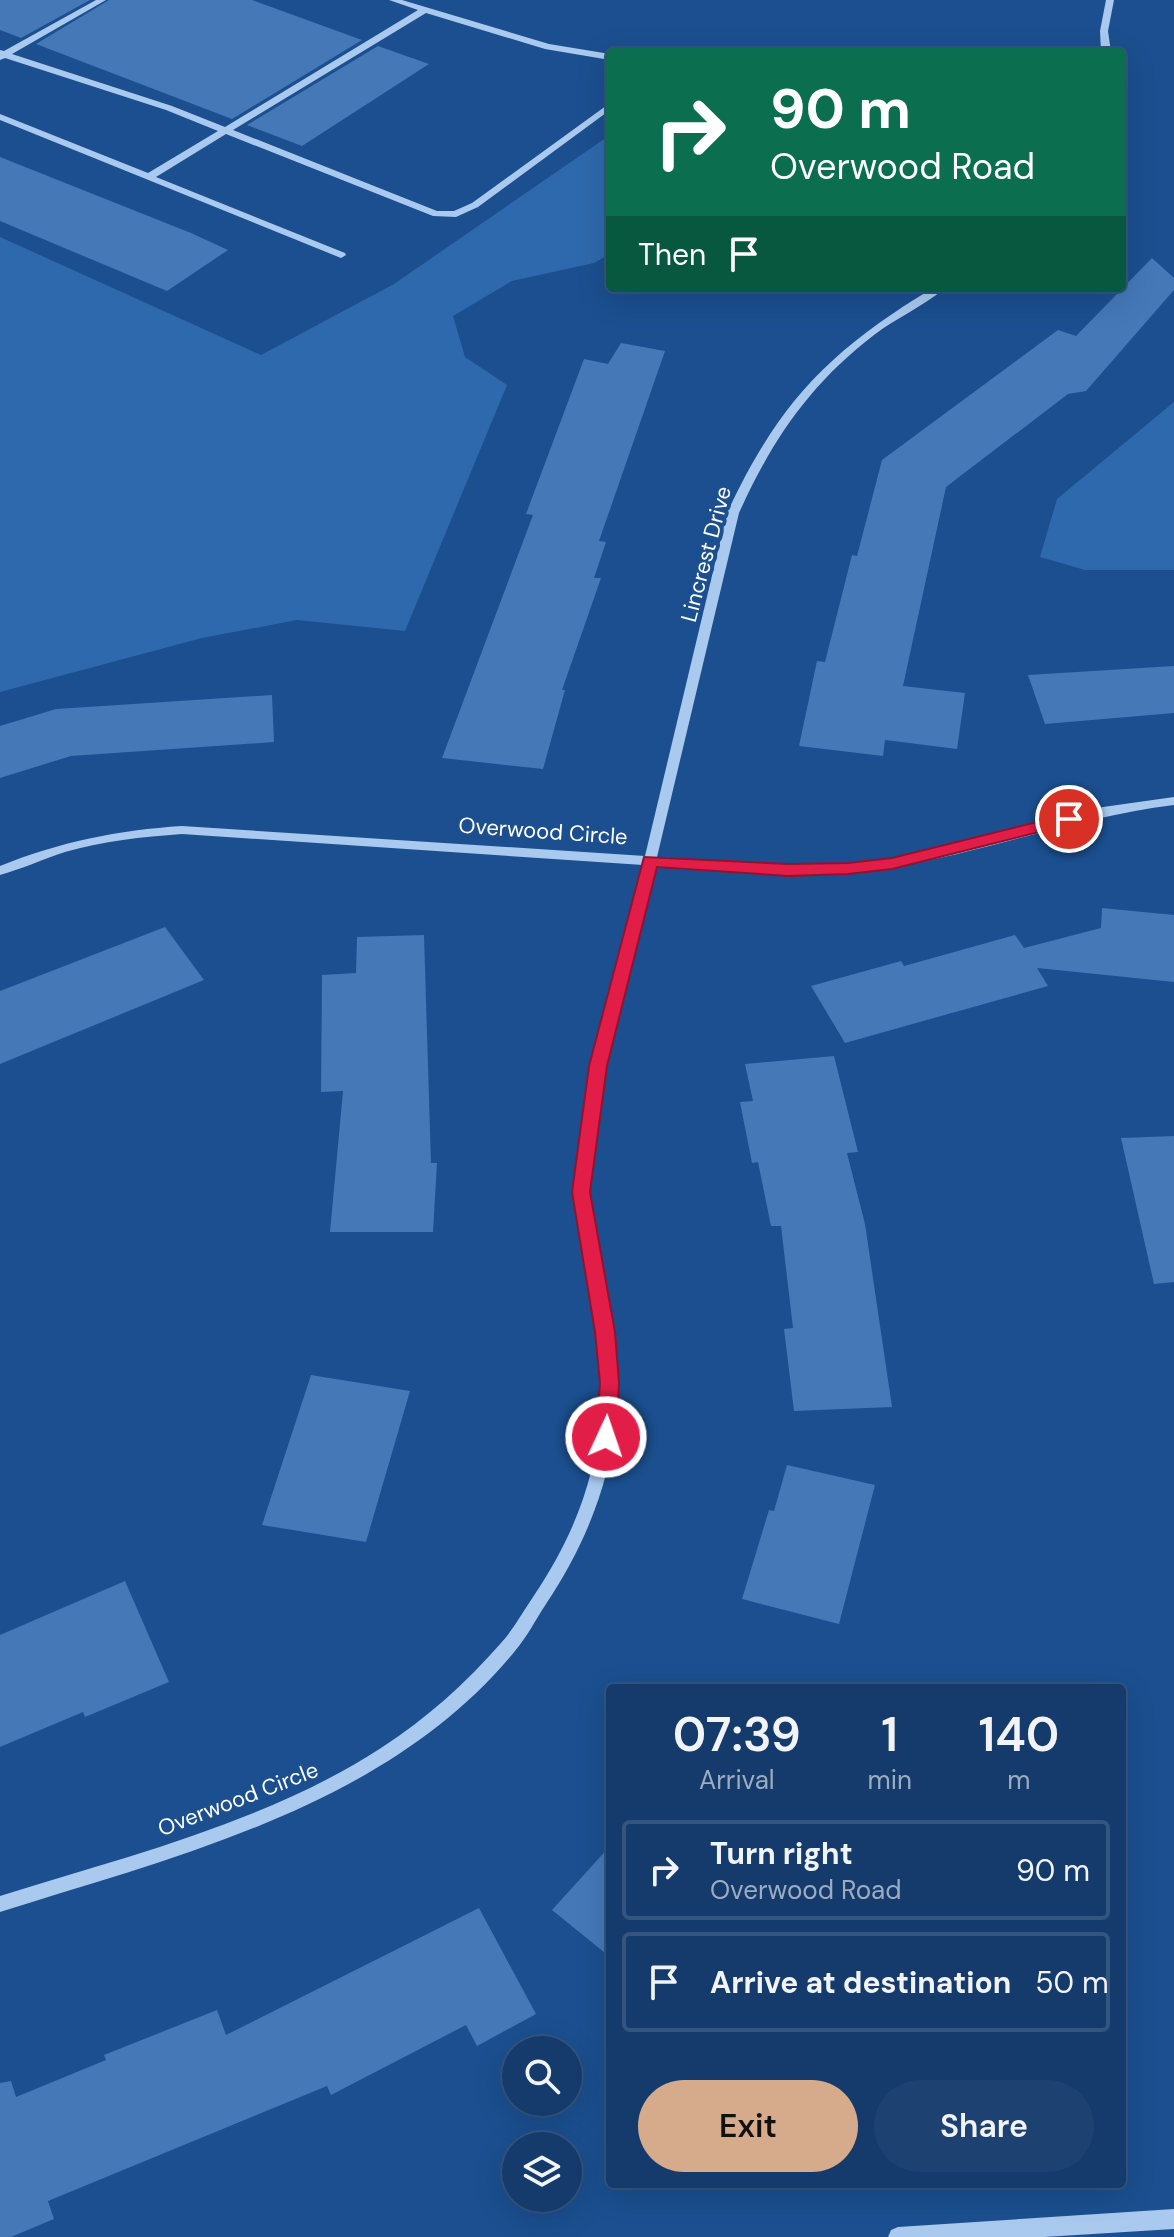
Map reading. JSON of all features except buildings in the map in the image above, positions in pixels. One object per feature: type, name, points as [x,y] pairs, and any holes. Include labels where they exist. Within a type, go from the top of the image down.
[{"type":"street","points":[[1,55],[102,0]]},
{"type":"street","points":[[393,0],[548,47],[606,56]]},
{"type":"street","points":[[1106,48],[1104,31],[1110,0]]},
{"type":"street","points":[[149,177],[423,11]]},
{"type":"street","points":[[1,55],[169,108],[436,214],[456,214],[571,137],[606,109]]},
{"type":"street","points":[[0,117],[341,255]]},
{"type":"street","name":"Lincrest Drive","points":[[650,861],[733,513],[748,476],[767,440],[819,376],[879,326],[934,292]]},
{"type":"street","points":[[650,861],[808,870],[863,867],[906,860],[1123,805],[1174,801]]},
{"type":"street","name":"Overwood Circle","points":[[0,871],[28,858],[80,843],[143,832],[182,830],[650,861],[598,1066],[581,1192],[605,1332],[610,1383],[606,1437],[594,1491],[573,1546],[544,1599],[508,1648],[464,1694],[413,1736],[356,1773],[295,1805],[228,1831],[0,1904]]},
{"type":"street","points":[[898,2237],[1174,2219]]},
{"type":"shaded area","points":[[606,138],[606,256],[594,263],[512,281],[453,316],[465,357],[507,385],[405,631],[297,620],[202,638],[0,692],[0,237],[261,355],[394,284]]},
{"type":"shaded area","points":[[1174,402],[1174,570],[1085,570],[1040,557],[1057,499]]},
{"type":"route","points":[[606,1437],[610,1383],[605,1332],[581,1192],[598,1066],[650,861],[788,870],[848,868],[892,863],[1069,819]]}]
